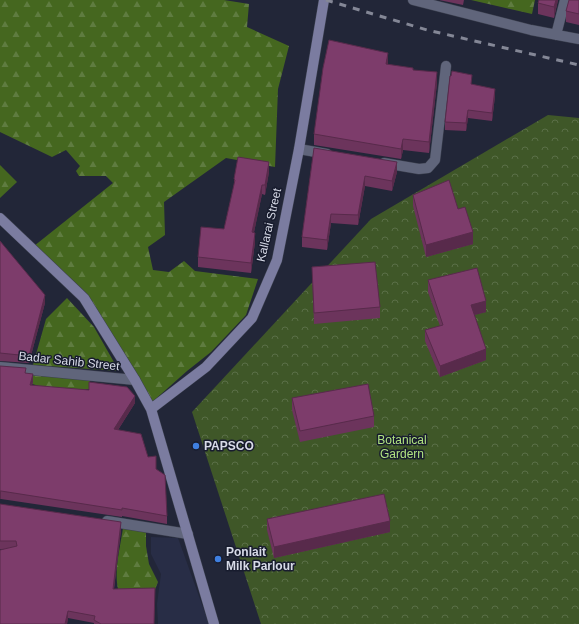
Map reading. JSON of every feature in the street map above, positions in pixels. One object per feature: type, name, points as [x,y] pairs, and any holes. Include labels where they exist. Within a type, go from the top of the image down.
[{"type":"main road","name":"Kallarai Street","points":[[151,409],[206,367],[252,318],[277,260],[300,149],[324,0]]},
{"type":"main road","points":[[0,218],[84,298],[135,380],[151,409],[214,624]]},
{"type":"street","points":[[413,0],[531,30],[579,39]]},
{"type":"street","points":[[556,35],[565,0]]},
{"type":"street","points":[[374,162],[419,169],[428,168],[435,160],[446,66]]},
{"type":"street","points":[[300,149],[337,156]]},
{"type":"street","name":"Badar Sahib Street","points":[[0,367],[135,380]]},
{"type":"street","points":[[94,519],[188,534]]},
{"type":"shaded area","points":[[151,537],[178,538],[209,624],[158,624],[157,604],[161,574],[151,554]]},
{"type":"green space","points":[[0,0],[224,0],[249,4],[247,27],[289,46],[278,89],[275,167],[226,158],[164,202],[165,235],[148,247],[153,270],[169,272],[184,261],[195,271],[258,279],[246,315],[211,352],[151,403],[84,298],[34,246],[113,183],[106,176],[79,176],[76,171],[80,166],[66,150],[52,157],[0,132]]},
{"type":"green space","points":[[471,0],[535,0],[532,14]]},
{"type":"green space","name":"Botanical Gardern","points":[[548,115],[579,118],[579,624],[261,624],[192,412],[371,219]]},
{"type":"green space","points":[[0,165],[17,182],[0,198]]},
{"type":"green space","points":[[67,298],[94,327],[119,371],[33,365],[46,319]]},
{"type":"green space","points":[[8,371],[90,379],[89,389],[55,391],[13,378]]},
{"type":"green space","points":[[123,528],[146,532],[146,546],[149,564],[158,582],[154,592],[119,593],[117,585],[117,569]]},
{"type":"building","points":[[539,0],[556,0],[554,7],[538,3]]},
{"type":"building","points":[[569,0],[579,0],[579,14],[566,11]]},
{"type":"building","points":[[329,40],[388,53],[386,64],[413,68],[413,70],[437,72],[429,142],[403,139],[401,149],[314,134],[323,68]]},
{"type":"building","points":[[452,71],[472,75],[471,84],[495,89],[492,113],[468,110],[466,123],[445,122],[450,76]]},
{"type":"building","points":[[314,148],[397,162],[392,181],[365,176],[358,215],[331,214],[327,240],[302,237]]},
{"type":"building","points":[[238,157],[269,162],[265,185],[262,185],[252,232],[255,233],[251,263],[198,257],[201,227],[224,229],[235,180]]},
{"type":"building","points":[[449,180],[458,209],[465,207],[473,232],[426,245],[413,195]]},
{"type":"building","points":[[0,241],[45,295],[29,356],[0,353]]},
{"type":"building","points":[[375,262],[380,307],[314,313],[312,267]]},
{"type":"building","points":[[477,268],[486,301],[471,305],[486,349],[440,366],[425,330],[443,325],[428,280]]},
{"type":"building","points":[[0,366],[26,368],[25,373],[33,374],[30,385],[89,390],[89,382],[127,387],[135,396],[114,429],[141,434],[148,457],[156,456],[156,469],[165,475],[167,516],[122,508],[122,510],[0,491]]},
{"type":"building","points":[[368,384],[374,416],[300,431],[292,398]]},
{"type":"building","points":[[384,494],[390,521],[274,547],[267,519]]},
{"type":"building","points":[[0,504],[121,522],[113,589],[155,588],[154,624],[101,624],[94,620],[95,616],[68,611],[65,624],[0,624],[0,550],[17,546],[16,541],[0,541]]},
{"type":"railway","points":[[326,0],[427,30],[579,65]]},
{"type":"place","name":"PAPSCO","points":[[196,446]]},
{"type":"place","name":"Ponlait Milk Parlour","points":[[218,559]]}]
